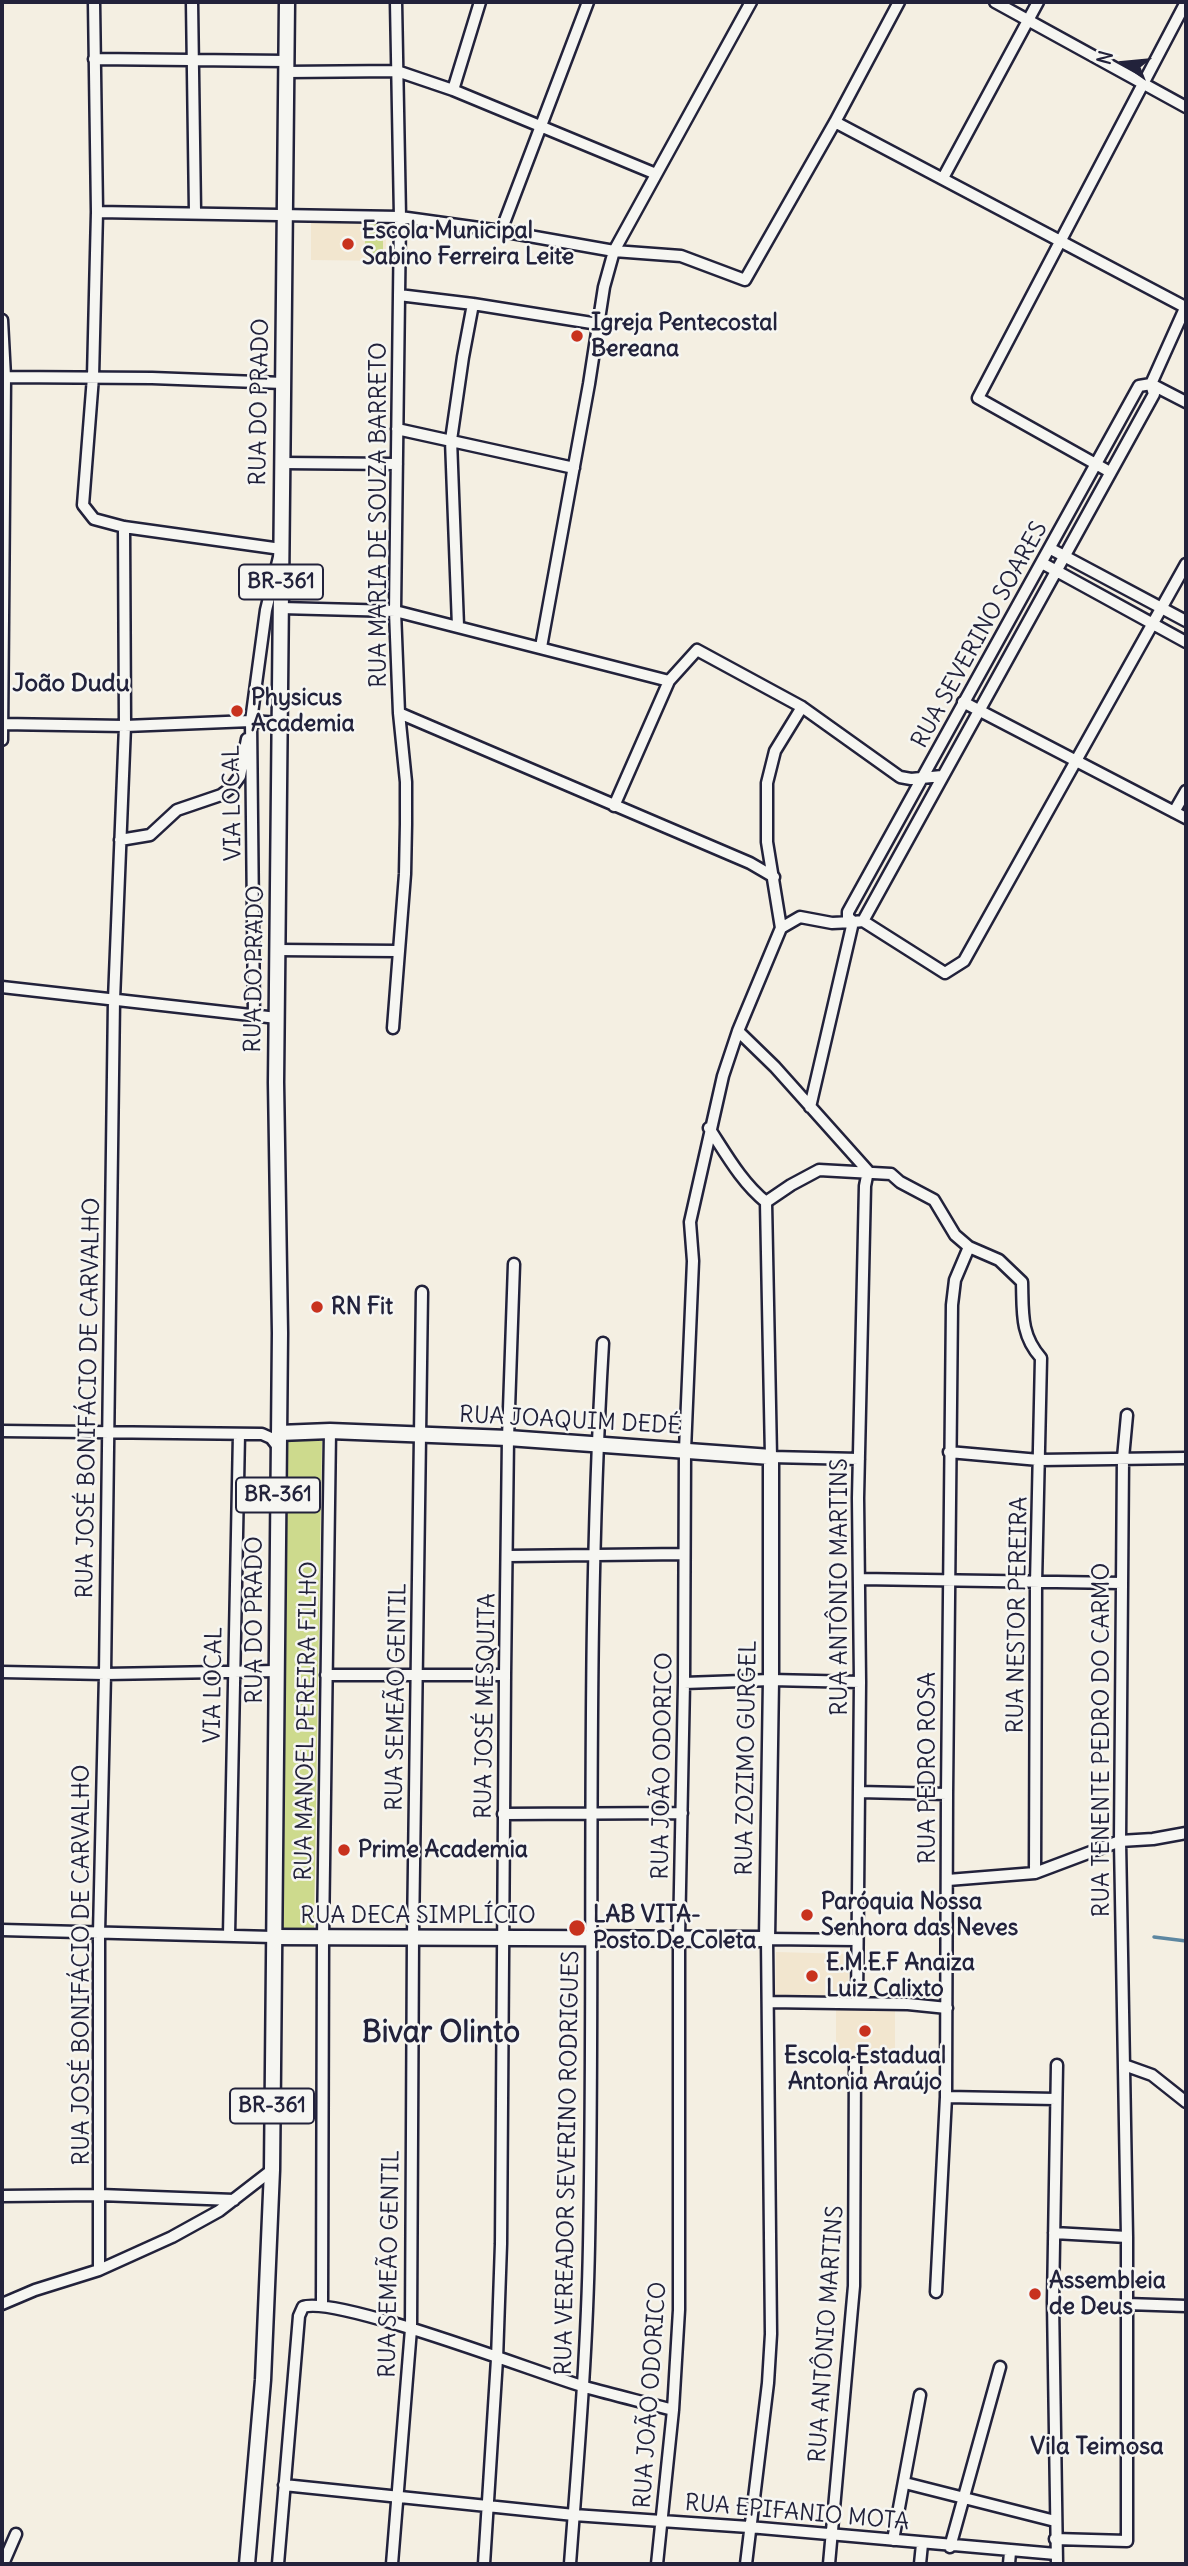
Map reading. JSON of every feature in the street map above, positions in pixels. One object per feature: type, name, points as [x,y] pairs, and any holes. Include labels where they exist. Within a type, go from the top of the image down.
[{"type":"main road","name":"RUA DO PRADO","points":[[273,1937],[279,1440],[277,1017],[287,2]]},
{"type":"main road","name":"RUA JOAQUIM DEDÉ","points":[[279,1440],[330,1431],[508,1438],[771,1457]]},
{"type":"main road","name":"RUA ZOZIMO GURGEL","points":[[767,1940],[771,1457]]},
{"type":"main road","name":"RUA DECA SIMPLÍCIO","points":[[273,1937],[767,1940]]},
{"type":"main road","name":"BR-361","points":[[247,2564],[264,2367],[271,2171],[273,1937]]},
{"type":"street","points":[[94,2],[97,212],[93,377],[83,505],[94,519],[124,527],[281,549]]},
{"type":"street","points":[[192,2],[195,212]]},
{"type":"street","name":"RUA MARIA DE SOUZA BARRETO","points":[[393,1028],[405,874],[406,824],[406,782],[399,713],[395,611],[400,217],[396,2]]},
{"type":"street","points":[[453,90],[480,2]]},
{"type":"street","points":[[502,231],[587,2]]},
{"type":"street","points":[[541,647],[575,468],[607,270],[614,251],[751,2]]},
{"type":"street","points":[[97,212],[400,217],[502,231],[614,251],[681,256],[745,280],[835,122],[899,2]]},
{"type":"street","points":[[995,2],[1186,107]]},
{"type":"street","points":[[943,178],[1038,2]]},
{"type":"street","points":[[1110,472],[978,397],[1186,2]]},
{"type":"street","points":[[94,59],[192,60],[397,71],[453,90],[656,174]]},
{"type":"street","points":[[835,122],[1186,307]]},
{"type":"street","points":[[399,295],[598,324]]},
{"type":"street","points":[[458,626],[451,440],[473,304]]},
{"type":"street","name":"RUA SEVERINO SOARES","points":[[810,1107],[858,921],[943,776],[1154,394],[1151,384],[1186,307]]},
{"type":"street","points":[[2,320],[2,740]]},
{"type":"street","points":[[3,377],[283,383]]},
{"type":"street","points":[[1151,384],[1186,402]]},
{"type":"street","name":"RUA SEVERINO SOARES","points":[[858,921],[848,917],[848,912],[1139,386],[1151,384]]},
{"type":"street","points":[[397,429],[575,468]]},
{"type":"street","points":[[282,463],[397,464]]},
{"type":"street","name":"RUA JOSÉ BONIFÁCIO DE CARVALHO","points":[[99,2270],[99,1933],[114,1000],[125,726],[124,527]]},
{"type":"street","name":"VIA LOCAL","points":[[254,1016],[251,721],[266,610],[281,549]]},
{"type":"street","points":[[1051,549],[1186,621]]},
{"type":"street","points":[[1042,563],[1186,642]]},
{"type":"street","points":[[802,706],[775,751],[767,783],[767,842],[781,928],[800,917],[832,923],[858,921],[945,973],[964,961],[1186,564]]},
{"type":"street","points":[[281,608],[395,611],[669,681]]},
{"type":"street","points":[[614,806],[669,681],[696,650],[802,706],[900,777],[911,779],[943,776]]},
{"type":"street","points":[[963,702],[1186,818]]},
{"type":"street","points":[[399,713],[750,863],[774,877]]},
{"type":"street","points":[[2,724],[125,726],[251,721],[280,723]]},
{"type":"street","points":[[120,839],[150,835],[177,810],[221,795],[232,787],[240,776],[251,721]]},
{"type":"street","points":[[1174,812],[1186,791]]},
{"type":"street","name":"RUA JOÃO ODORICO","points":[[657,2564],[673,2410],[679,2310],[679,1938],[685,1450],[693,1261],[690,1222],[709,1128],[738,1031],[781,928]]},
{"type":"street","points":[[278,950],[397,951]]},
{"type":"street","points":[[2,987],[277,1017]]},
{"type":"street","points":[[738,1031],[775,1067],[868,1171]]},
{"type":"street","points":[[709,1128],[737,1170],[766,1202],[819,1170],[891,1174],[900,1182],[934,1200],[955,1235],[969,1247]]},
{"type":"street","name":"RUA ANTÔNIO MARTINS","points":[[857,2003],[859,1459],[865,1186],[868,1171]]},
{"type":"street","name":"RUA ZOZIMO GURGEL","points":[[766,1202],[771,1457]]},
{"type":"street","name":"RUA NESTOR PEREIRA","points":[[969,1247],[999,1260],[1023,1282],[1026,1336],[1041,1358],[1036,1583],[1035,1873]]},
{"type":"street","name":"RUA PEDRO ROSA","points":[[936,2292],[946,2097],[949,1452],[955,1280],[969,1247]]},
{"type":"street","name":"RUA JOSÉ MESQUITA","points":[[484,2564],[498,2359],[501,2244],[503,1814],[508,1438],[514,1264]]},
{"type":"street","name":"RUA SEMEÃO GENTIL","points":[[392,2564],[411,2329],[413,1936],[422,1292]]},
{"type":"street","name":"RUA VEREADOR SEVERINO RODRIGUES","points":[[570,2564],[584,2387],[589,2246],[595,1555],[597,1445],[603,1343]]},
{"type":"street","name":"RUA TENENTE PEDRO DO CARMO","points":[[1055,2539],[1127,2541],[1127,2237],[1120,1840],[1123,1458],[1127,1415]]},
{"type":"street","points":[[262,1434],[271,1429],[279,1417]]},
{"type":"street","points":[[2,1431],[262,1434],[279,1440]]},
{"type":"street","name":"RUA MANOEL PEREIRA FILHO","points":[[323,2305],[323,1937],[330,1431]]},
{"type":"street","name":"VIA LOCAL","points":[[229,1935],[239,1434]]},
{"type":"street","points":[[949,1452],[1039,1460],[1186,1458]]},
{"type":"street","name":"RUA JOAQUIM DEDÉ","points":[[771,1457],[859,1459]]},
{"type":"street","points":[[508,1556],[684,1554]]},
{"type":"street","points":[[860,1579],[1122,1583]]},
{"type":"street","points":[[2,1672],[105,1674],[277,1671]]},
{"type":"street","points":[[326,1675],[505,1675]]},
{"type":"street","points":[[684,1683],[771,1680],[860,1682]]},
{"type":"street","points":[[859,1793],[947,1794]]},
{"type":"street","points":[[503,1814],[681,1813]]},
{"type":"street","points":[[948,1880],[1035,1873],[1120,1840],[1153,1839],[1186,1833]]},
{"type":"street","points":[[2,1930],[273,1937]]},
{"type":"street","name":"RUA ZOZIMO GURGEL","points":[[746,2564],[764,2418],[771,2334],[767,1940]]},
{"type":"street","name":"RUA DECA SIMPLÍCIO","points":[[767,1940],[857,1940]]},
{"type":"street","points":[[768,2003],[857,2003],[947,2008]]},
{"type":"street","name":"RUA ANTÔNIO MARTINS","points":[[830,2564],[854,2286],[855,2063]]},
{"type":"street","points":[[1056,2559],[1054,2233],[1057,2065]]},
{"type":"street","points":[[1124,2065],[1152,2075],[1186,2102]]},
{"type":"street","points":[[946,2097],[1056,2099]]},
{"type":"street","points":[[2,2304],[35,2290],[99,2270],[194,2225],[234,2200],[271,2171]]},
{"type":"street","points":[[2,2196],[100,2195],[234,2200]]},
{"type":"street","points":[[1054,2233],[1127,2237]]},
{"type":"street","points":[[1127,2304],[1186,2306]]},
{"type":"street","points":[[278,2564],[299,2316],[303,2307],[323,2305],[411,2329],[584,2387],[673,2410]]},
{"type":"street","points":[[950,2547],[1000,2367]]},
{"type":"street","points":[[893,2540],[920,2395]]},
{"type":"street","points":[[905,2483],[1055,2521]]},
{"type":"street","name":"RUA EPIFANIO MOTA","points":[[284,2485],[574,2515],[893,2540],[1056,2559]]},
{"type":"street","points":[[3,2564],[16,2534]]},
{"type":"street","points":[[920,2564],[922,2544]]},
{"type":"street","points":[[1009,2564],[1010,2552]]},
{"type":"shaded area","name":"Escola Municipal Sabino Ferreira Leite","points":[[311,221],[386,221],[386,261],[311,260]]},
{"type":"shaded area","name":"E.M.E.F Anaiza Luiz Calixto","points":[[776,1952],[849,1954],[848,2000],[775,1998]]},
{"type":"shaded area","name":"Escola Estadual Antonia Araújo","points":[[836,2010],[895,2010],[895,2051],[836,2052]]},
{"type":"green space","points":[[365,224],[383,224],[383,256],[365,256]]},
{"type":"green space","points":[[288,1440],[322,1441],[314,1928],[280,1928]]},
{"type":"waterway","points":[[1154,1937],[1186,1941]]},
{"type":"place","name":"Escola Municipal Sabino Ferreira Leite","points":[[348,244]]},
{"type":"place","name":"Igreja Pentecostal Bereana","points":[[577,336]]},
{"type":"place","name":"Physicus Academia","points":[[237,711]]},
{"type":"place","name":"RN Fit","points":[[317,1307]]},
{"type":"place","name":"Prime Academia","points":[[344,1850]]},
{"type":"place","name":"Paróquia Nossa Senhora das Neves","points":[[807,1915]]},
{"type":"place","name":"LAB VITA- Posto De Coleta","points":[[577,1928]]},
{"type":"place","name":"E.M.E.F Anaiza Luiz Calixto","points":[[812,1976]]},
{"type":"place","name":"Escola Estadual Antonia Araújo","points":[[865,2031]]},
{"type":"place","name":"Assembleia de Deus","points":[[1035,2294]]},
{"type":"district","name":"João Dudu","points":[[71,684]]},
{"type":"district","name":"Bivar Olinto","points":[[441,2033]]},
{"type":"district","name":"Vila Teimosa","points":[[1097,2447]]}]
